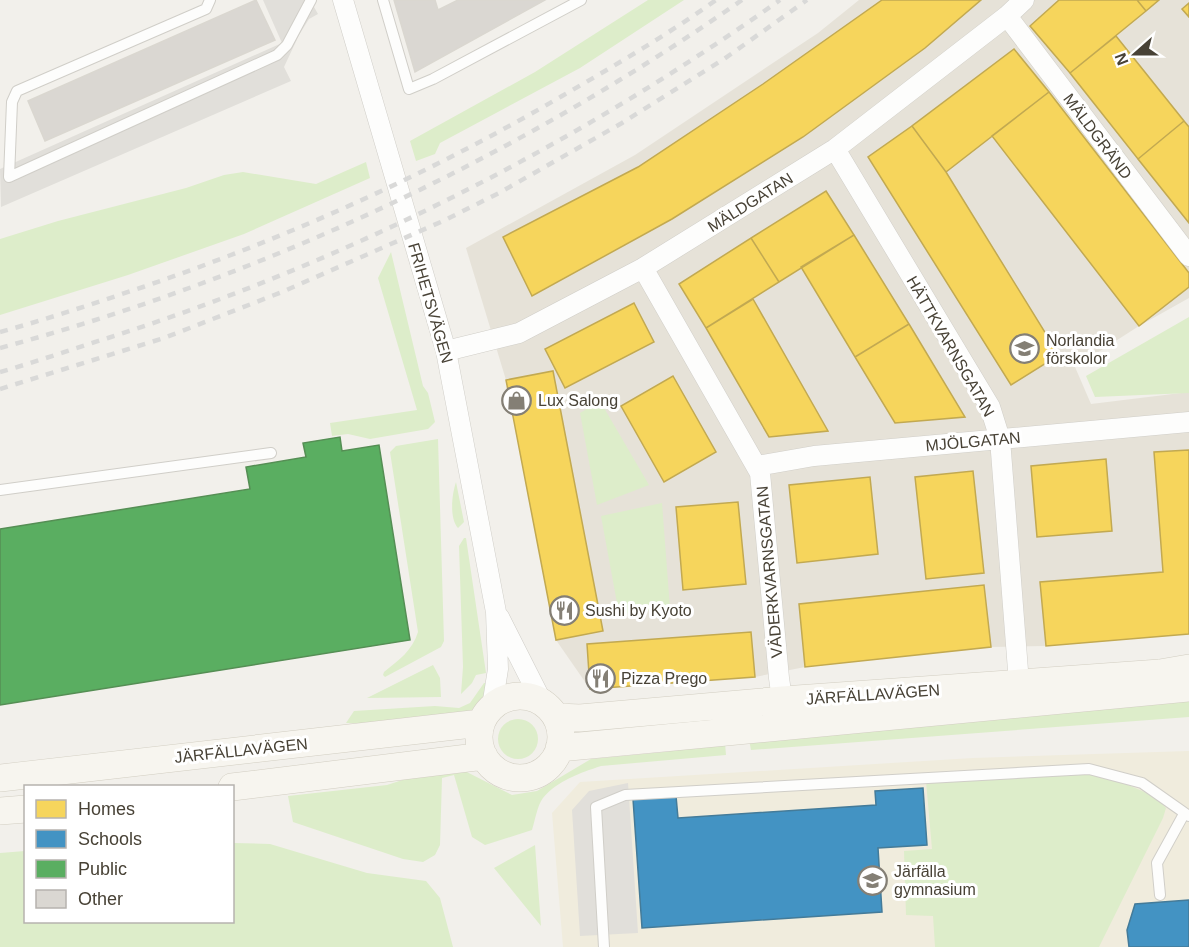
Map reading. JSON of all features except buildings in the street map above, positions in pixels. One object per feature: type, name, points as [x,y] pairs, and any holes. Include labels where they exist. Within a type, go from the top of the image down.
[{"type":"street","name":"FRIHETSVÄGEN","points":[[343,0],[446,351],[496,612],[498,669],[487,715]]},
{"type":"street","name":"MÄLDGATAN","points":[[446,351],[519,333],[643,268],[835,149],[1007,16],[1024,0]]},
{"type":"street","name":"MÄLDGRÄND","points":[[1007,16],[1189,256]]},
{"type":"street","name":"HÄTTKVARNSGATAN","points":[[835,149],[990,407],[1000,439],[1020,694]]},
{"type":"street","name":"VÄDERKVARNSGATAN","points":[[643,268],[760,473],[779,678],[786,727]]},
{"type":"street","name":"MJÖLGATAN","points":[[757,466],[814,456],[1189,422]]},
{"type":"street","name":"FRIHETSVÄGEN","points":[[496,612],[549,709]]},
{"type":"street","name":"JÄRFÄLLAVÄGEN","points":[[559,748],[786,727],[1189,668]]},
{"type":"street","name":"JÄRFÄLLAVÄGEN","points":[[549,709],[580,718],[783,700],[1189,687]]},
{"type":"street","points":[[517,696],[529,696],[549,709],[561,733],[555,758],[545,769],[525,777],[512,777],[499,772],[484,756],[479,740],[487,715],[504,699],[517,696]]},
{"type":"street","name":"JÄRFÄLLAVÄGEN","points":[[0,778],[487,715]]},
{"type":"street","name":"JÄRFÄLLAVÄGEN","points":[[234,787],[484,756]]},
{"type":"street","points":[[0,812],[24,809]]},
{"type":"lane","points":[[210,0],[206,9],[17,92],[12,102],[9,177],[277,55],[287,45],[311,0]]},
{"type":"lane","points":[[383,0],[409,89],[433,79],[582,0]]},
{"type":"lane","points":[[0,490],[271,453]]},
{"type":"lane","points":[[604,947],[596,807],[625,795],[1089,769],[1142,783],[1187,815],[1157,863],[1161,895]]},
{"type":"shaded area","points":[[263,0],[310,0],[318,14],[309,19],[284,67],[291,81],[1,207],[0,169],[282,43]]},
{"type":"shaded area","points":[[859,0],[1189,0],[1189,298],[1139,326],[1075,367],[1091,404],[1189,392],[1189,634],[1046,646],[991,647],[805,667],[755,677],[590,689],[556,640],[506,380],[466,248],[635,155],[818,33]]},
{"type":"shaded area","name":"Järfälla gymnasium","points":[[1189,751],[1189,947],[563,947],[552,813],[580,782],[973,758]]},
{"type":"shaded area","points":[[628,783],[638,933],[580,936],[572,810],[589,791]]},
{"type":"green space","points":[[648,0],[684,0],[580,68],[440,143],[435,154],[416,161],[410,141],[535,72]]},
{"type":"green space","points":[[366,162],[370,178],[244,234],[128,275],[0,315],[0,239],[58,221],[186,188],[224,175],[243,172],[316,184]]},
{"type":"green space","points":[[391,252],[423,386],[428,393],[435,422],[428,429],[370,439],[348,434],[332,436],[330,423],[417,410],[378,278]]},
{"type":"green space","points":[[1189,317],[1189,393],[1095,397],[1086,376]]},
{"type":"green space","points":[[600,401],[649,485],[597,505],[580,413]]},
{"type":"green space","points":[[438,439],[444,641],[441,647],[385,677],[384,672],[409,650],[418,632],[390,452],[396,446]]},
{"type":"green space","points":[[456,482],[464,522],[458,528],[452,512]]},
{"type":"green space","points":[[662,503],[670,608],[619,614],[601,516]]},
{"type":"green space","points":[[466,538],[486,673],[476,675],[472,683],[461,694],[463,667],[459,546]]},
{"type":"green space","points":[[433,665],[440,678],[441,697],[367,698]]},
{"type":"green space","points":[[484,683],[487,683],[485,695],[471,711],[420,726],[346,723],[354,711],[435,706],[459,708],[470,703]]},
{"type":"green space","points":[[1189,693],[1189,717],[751,750],[748,734]]},
{"type":"green space","points":[[518,719],[526,720],[532,725],[537,731],[537,747],[532,753],[526,758],[518,759],[510,758],[504,753],[499,747],[498,739],[499,731],[504,725],[510,720]]},
{"type":"green space","points":[[725,743],[726,755],[601,766],[577,775],[562,782],[543,798],[532,830],[485,845],[472,837],[454,775],[442,778],[440,845],[435,855],[423,862],[403,859],[293,822],[288,796],[387,785],[439,768],[455,766],[512,795],[537,791],[591,759]]},
{"type":"green space","points":[[1089,773],[1141,790],[1166,808],[1099,947],[935,947],[933,916],[906,915],[904,851],[932,849],[926,781]]},
{"type":"green space","points":[[234,843],[270,844],[367,873],[426,881],[440,898],[453,947],[0,947],[0,853],[24,851],[24,923],[234,923]]},
{"type":"green space","points":[[535,845],[541,926],[494,868]]},
{"type":"railway","points":[[0,332],[89,305],[197,268],[305,225],[409,178],[512,125],[582,85],[679,26],[716,0]]},
{"type":"railway","points":[[0,348],[99,319],[197,285],[292,248],[386,206],[478,160],[569,110],[656,57],[742,0]]},
{"type":"railway","points":[[0,372],[198,307],[372,236],[457,195],[622,104],[780,0]]},
{"type":"railway","points":[[0,389],[164,338],[282,292],[443,221],[499,193],[622,123],[724,59],[807,0]]},
{"type":"place","name":"Norlandia förskolor","points":[[1025,349]]},
{"type":"place","name":"Lux Salong","points":[[517,400]]},
{"type":"place","name":"Sushi by Kyoto","points":[[564,610]]},
{"type":"place","name":"Pizza Prego","points":[[600,678]]},
{"type":"place","name":"Järfälla gymnasium","points":[[873,880]]}]
